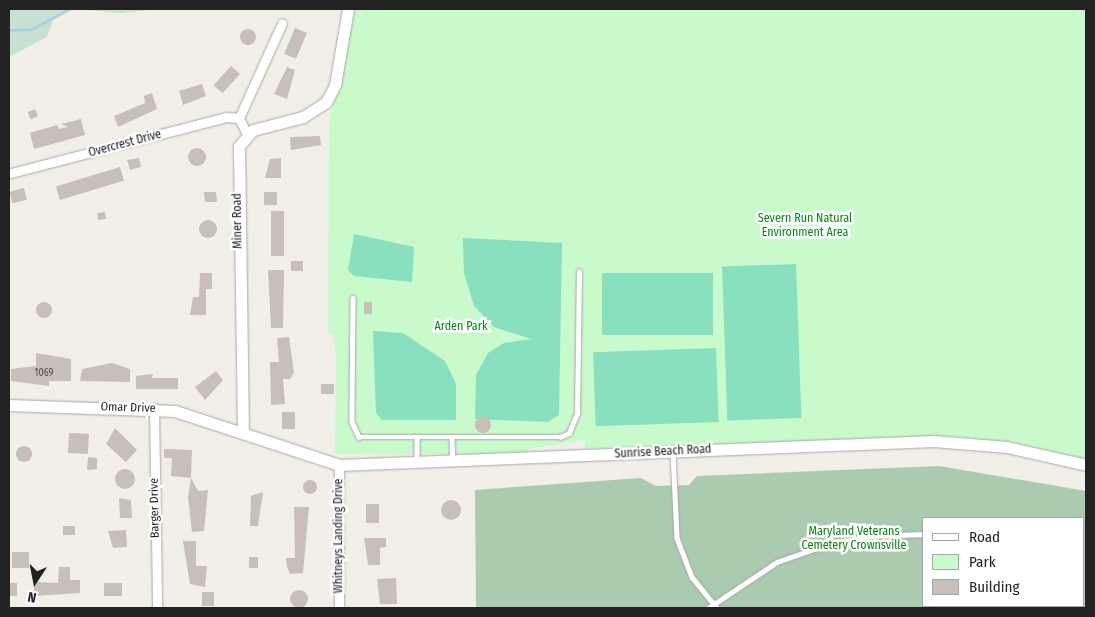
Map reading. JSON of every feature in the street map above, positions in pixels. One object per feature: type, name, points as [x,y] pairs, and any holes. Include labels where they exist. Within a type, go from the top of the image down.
[{"type":"street","points":[[282,23],[239,118],[247,134],[303,117],[326,102],[335,85],[348,9]]},
{"type":"street","name":"Overcrest Drive","points":[[12,174],[226,117],[239,118]]},
{"type":"street","name":"Miner Road","points":[[243,433],[237,156],[247,134]]},
{"type":"street","name":"Omar Drive","points":[[9,405],[154,408],[189,415],[243,433]]},
{"type":"street","name":"Barger Drive","points":[[154,408],[156,608]]},
{"type":"street","name":"Sunrise Beach Road","points":[[243,433],[339,465],[453,462],[934,441],[1007,447],[1086,465]]},
{"type":"street","name":"Whitneys Landing Drive","points":[[339,465],[339,608]]},
{"type":"lane","points":[[353,298],[355,433],[367,439],[417,439],[569,433],[577,413],[579,272]]},
{"type":"lane","points":[[452,438],[453,462]]},
{"type":"lane","points":[[417,439],[417,462]]},
{"type":"lane","points":[[673,451],[677,538],[692,577],[717,608]]},
{"type":"lane","points":[[708,608],[777,562],[825,545],[870,536],[922,534]]},
{"type":"green space","points":[[9,9],[77,9],[55,15],[47,37],[9,57]]},
{"type":"green space","points":[[77,9],[162,9],[120,13]]},
{"type":"green space","name":"Severn Run Natural Environment Area","points":[[355,9],[1086,9],[1086,461],[961,436],[585,452],[585,440],[528,449],[527,454],[335,454],[336,357],[333,334],[328,334],[329,122]]},
{"type":"green space","points":[[354,234],[414,247],[412,282],[354,276],[348,270]]},
{"type":"green space","points":[[463,238],[562,243],[559,415],[548,422],[475,419],[476,375],[488,353],[504,343],[531,339],[494,327],[474,306],[464,273]]},
{"type":"green space","points":[[796,264],[801,418],[727,420],[722,267]]},
{"type":"green space","points":[[602,273],[713,273],[713,335],[602,335]]},
{"type":"green space","points":[[373,331],[403,333],[445,361],[456,384],[456,420],[382,420],[376,413]]},
{"type":"green space","points":[[716,348],[719,422],[596,426],[593,352]]},
{"type":"green space","name":"Maryland Veterans Cemetery Crownsville","points":[[939,466],[1086,491],[1086,608],[476,608],[475,490],[641,478],[656,486],[689,485],[697,476]]},
{"type":"building","points":[[295,28],[307,33],[296,59],[284,54]]},
{"type":"building","points":[[248,29],[256,37],[248,45],[240,37]]},
{"type":"building","points":[[231,66],[240,74],[223,93],[214,85]]},
{"type":"building","points":[[287,67],[295,70],[287,99],[274,94]]},
{"type":"building","points":[[202,84],[206,96],[183,105],[179,91]]},
{"type":"building","points":[[152,93],[157,109],[118,127],[114,116],[145,103],[144,96]]},
{"type":"building","points":[[35,109],[38,116],[31,119],[28,112]]},
{"type":"building","points":[[81,119],[85,135],[34,149],[30,133],[57,125],[59,129],[68,127],[61,124]]},
{"type":"building","points":[[320,136],[321,145],[291,150],[290,137]]},
{"type":"building","points":[[193,148],[201,148],[206,153],[204,164],[193,166],[188,161],[188,153]]},
{"type":"building","points":[[139,158],[141,167],[130,170],[127,160]]},
{"type":"building","points":[[281,158],[281,178],[265,178],[270,159]]},
{"type":"building","points":[[120,167],[124,180],[60,200],[56,187]]},
{"type":"building","points":[[24,188],[27,200],[12,203],[9,192]]},
{"type":"building","points":[[204,192],[216,192],[217,202],[205,202]]},
{"type":"building","points":[[264,192],[277,192],[277,205],[264,205]]},
{"type":"building","points":[[271,211],[284,211],[284,256],[271,256]]},
{"type":"building","points":[[105,212],[106,219],[98,220],[97,213]]},
{"type":"building","points":[[204,220],[212,220],[217,225],[215,236],[204,238],[199,233],[199,225]]},
{"type":"building","points":[[291,261],[303,261],[303,271],[291,271]]},
{"type":"building","points":[[268,270],[284,270],[283,328],[271,328]]},
{"type":"building","points":[[200,273],[212,273],[212,289],[206,289],[206,315],[190,315],[193,297],[199,297]]},
{"type":"building","points":[[41,302],[47,302],[52,307],[50,316],[41,318],[36,313],[36,307]]},
{"type":"building","points":[[364,302],[372,302],[372,314],[364,314]]},
{"type":"building","points":[[289,337],[294,373],[290,379],[283,379],[285,404],[271,405],[270,362],[279,362],[277,338]]},
{"type":"building","points":[[36,353],[71,359],[71,381],[49,381],[49,386],[11,381],[11,369],[36,366]]},
{"type":"building","points":[[112,363],[130,369],[130,382],[80,381],[82,369]]},
{"type":"building","points":[[216,371],[223,380],[205,400],[195,387]]},
{"type":"building","points":[[153,374],[152,378],[178,378],[178,389],[136,389],[136,376]]},
{"type":"building","points":[[321,384],[334,384],[334,394],[321,394]]},
{"type":"building","points":[[282,412],[295,412],[295,429],[282,429]]},
{"type":"building","points":[[480,417],[486,417],[491,422],[489,431],[480,433],[475,428],[475,422]]},
{"type":"building","points":[[115,428],[137,450],[126,462],[106,444]]},
{"type":"building","points":[[69,433],[89,434],[88,454],[68,453]]},
{"type":"building","points":[[21,446],[27,446],[32,451],[30,460],[21,462],[16,457],[16,451]]},
{"type":"building","points":[[164,449],[192,450],[191,478],[171,476],[172,458],[164,458]]},
{"type":"building","points":[[88,457],[97,458],[97,469],[87,470]]},
{"type":"building","points":[[125,469],[132,472],[135,479],[132,486],[125,489],[118,486],[115,479],[118,472]]},
{"type":"building","points":[[191,478],[198,491],[208,490],[204,531],[192,532],[188,497]]},
{"type":"building","points":[[307,480],[313,480],[317,487],[313,494],[307,494],[303,490],[303,484]]},
{"type":"building","points":[[263,492],[258,526],[250,526],[251,496]]},
{"type":"building","points":[[119,498],[131,500],[132,518],[120,518]]},
{"type":"building","points":[[447,500],[455,500],[461,506],[461,514],[455,520],[447,520],[441,514],[441,506]]},
{"type":"building","points":[[366,504],[379,504],[379,523],[366,523]]},
{"type":"building","points":[[294,507],[309,507],[303,573],[290,574],[286,558],[295,558]]},
{"type":"building","points":[[63,526],[75,526],[75,535],[63,535]]},
{"type":"building","points":[[126,530],[127,547],[113,548],[108,531]]},
{"type":"building","points":[[364,538],[386,538],[386,547],[380,548],[380,565],[368,565]]},
{"type":"building","points":[[183,541],[196,541],[196,566],[207,566],[205,587],[190,584]]},
{"type":"building","points":[[12,552],[29,552],[29,568],[12,568]]},
{"type":"building","points":[[249,557],[258,557],[258,568],[249,568]]},
{"type":"building","points":[[59,567],[70,567],[70,580],[80,580],[80,593],[34,596],[34,582],[58,583]]},
{"type":"building","points":[[396,578],[397,604],[380,604],[377,579]]},
{"type":"building","points":[[9,583],[17,583],[17,596],[9,596]]},
{"type":"building","points":[[104,583],[122,583],[122,596],[104,596]]},
{"type":"building","points":[[299,590],[307,595],[308,599],[303,607],[299,608],[291,603],[290,599],[295,591]]},
{"type":"building","points":[[202,592],[214,592],[214,606],[202,606]]},
{"type":"waterway","points":[[9,30],[32,29],[69,9]]},
{"type":"park label","name":"Arden Park","points":[[461,327]]}]
